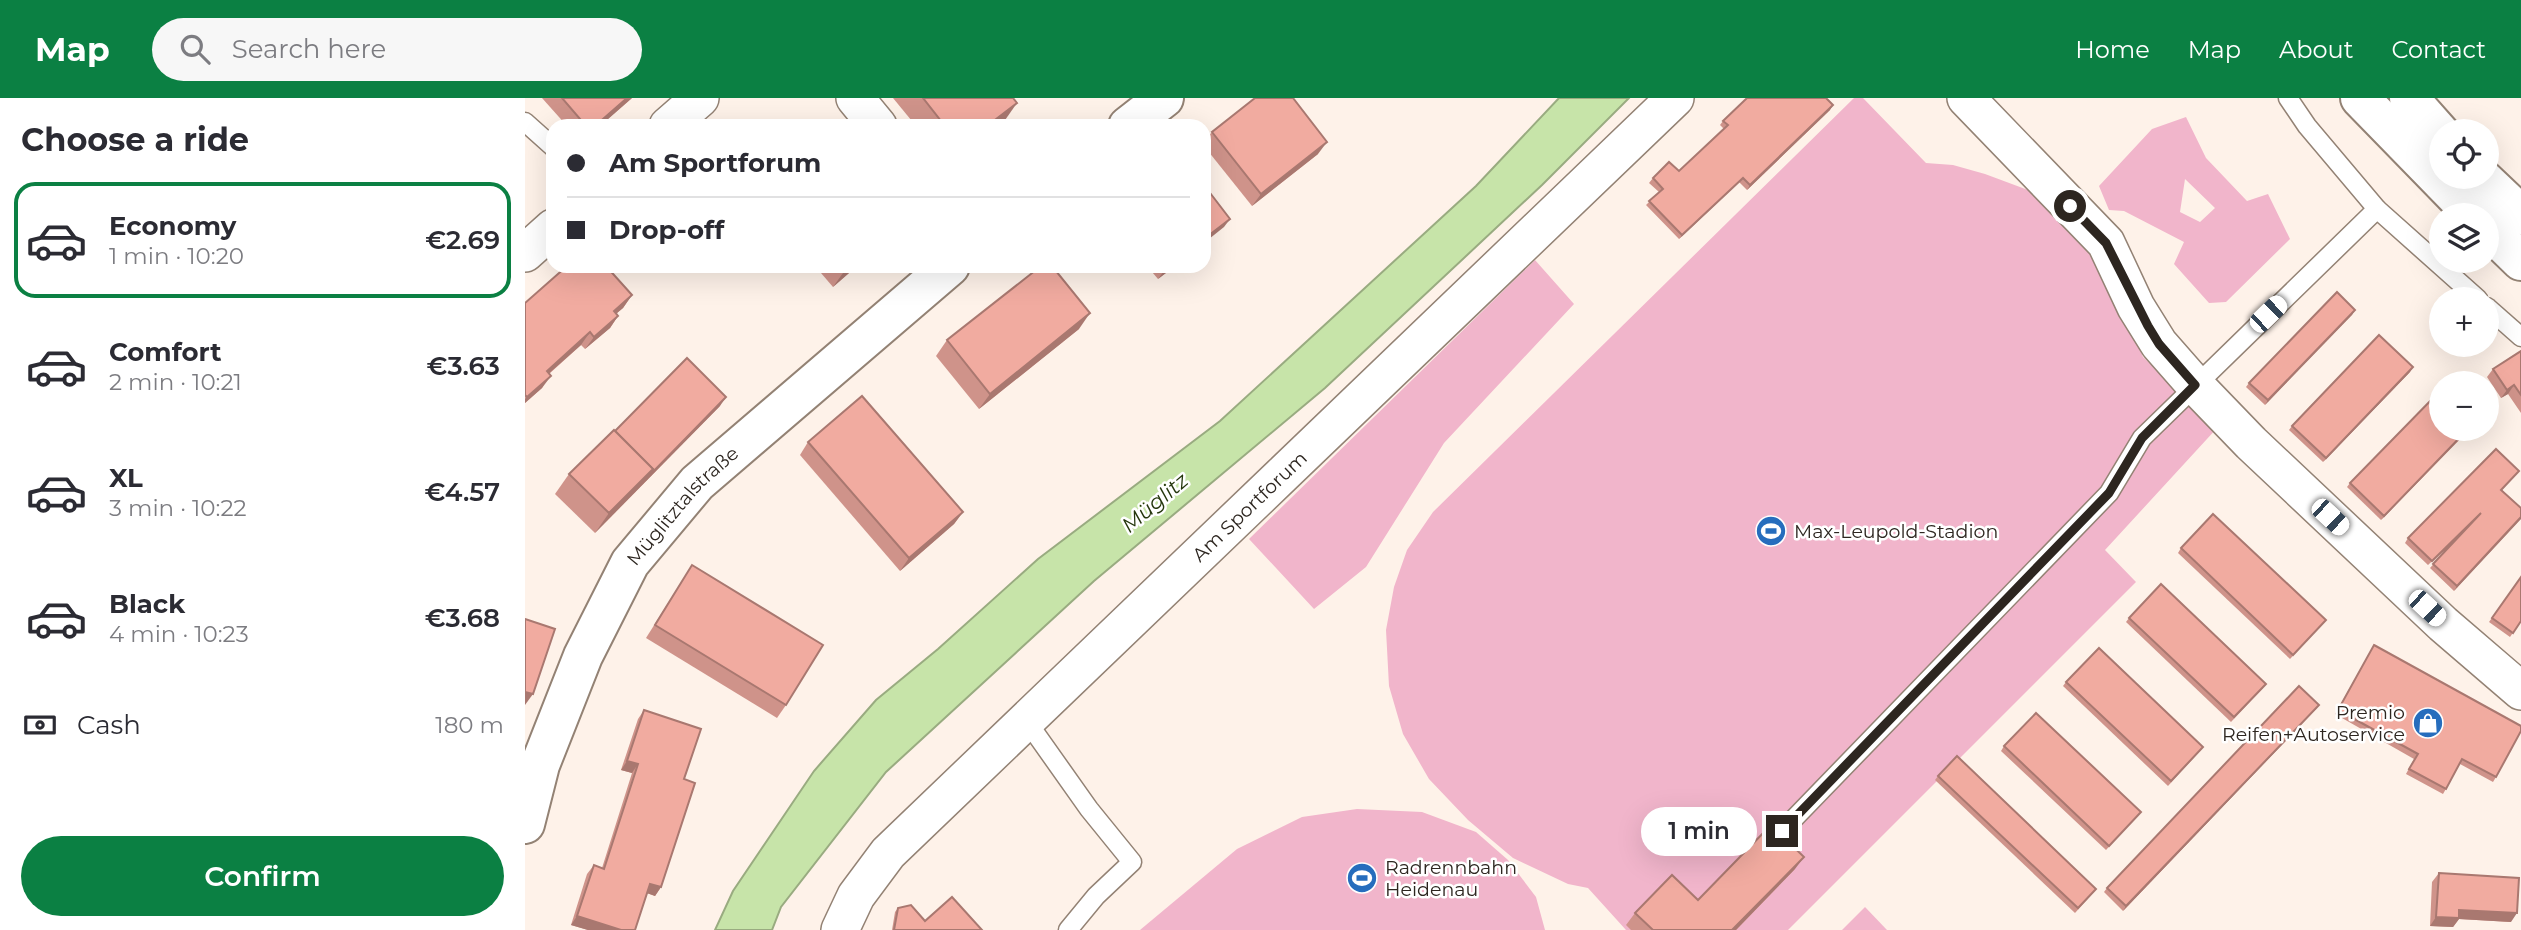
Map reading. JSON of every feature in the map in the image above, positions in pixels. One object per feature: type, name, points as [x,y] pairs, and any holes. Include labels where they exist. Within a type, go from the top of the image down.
[{"type":"main road","points":[[1137,119],[1164,98]]},
{"type":"main road","points":[[2360,98],[2462,203]]},
{"type":"main road","points":[[2409,98],[2429,120]]},
{"type":"main road","points":[[2494,189],[2521,215]]},
{"type":"main road","points":[[2499,240],[2521,261]]},
{"type":"main road","name":"Müglitztalstraße","points":[[525,824],[533,763],[630,563],[698,483],[942,273]]},
{"type":"street","points":[[855,98],[872,119]]},
{"type":"street","name":"Am Sportforum","points":[[840,930],[856,896],[888,853],[1675,98]]},
{"type":"street","points":[[1966,98],[2106,243],[2159,344],[2195,385],[2251,443],[2443,624],[2521,691]]},
{"type":"street","points":[[525,253],[546,234]]},
{"type":"lane","points":[[2288,98],[2307,126],[2377,209],[2465,287]]},
{"type":"lane","points":[[525,122],[546,141]]},
{"type":"lane","points":[[1782,831],[2109,493],[2142,438],[2377,209]]},
{"type":"lane","points":[[2499,318],[2521,337]]},
{"type":"lane","points":[[1026,720],[1132,862],[1096,896],[1068,930]]},
{"type":"shaded area","name":"Max-Leupold-Stadion","points":[[1854,98],[1863,98],[1926,163],[1953,165],[2028,190],[2057,214],[2088,246],[2129,323],[2143,357],[2218,427],[2105,550],[2136,582],[1788,930],[1626,930],[1588,888],[1568,884],[1513,858],[1468,820],[1429,779],[1403,734],[1389,686],[1386,630],[1394,587],[1407,550],[1433,512]]},
{"type":"shaded area","points":[[2186,117],[2206,158],[2247,201],[2268,194],[2290,239],[2226,302],[2209,303],[2174,264],[2184,242],[2124,211],[2109,210],[2099,186],[2152,129]],"holes":[[[2185,179],[2215,208],[2200,222],[2180,212]]]},
{"type":"shaded area","points":[[1535,260],[1574,304],[1444,443],[1366,567],[1314,609],[1249,539]]},
{"type":"shaded area","name":"Radrennbahn Heidenau","points":[[1357,809],[1422,812],[1476,832],[1508,860],[1536,897],[1545,930],[1140,930],[1237,849],[1302,817]]},
{"type":"shaded area","points":[[1865,907],[1887,930],[1842,930]]},
{"type":"water","name":"Müglitz","points":[[1559,98],[1629,98],[1542,185],[1325,388],[1094,581],[886,772],[781,907],[772,930],[715,930],[733,891],[814,771],[876,700],[938,649],[1038,559],[1220,421],[1476,186]]},
{"type":"building","points":[[562,98],[627,98],[603,119],[580,119]]},
{"type":"building","points":[[923,98],[1013,98],[1017,103],[996,119],[940,119]]},
{"type":"building","points":[[1255,98],[1293,98],[1327,142],[1261,194],[1212,132]]},
{"type":"building","points":[[1747,98],[1826,98],[1833,105],[1750,185],[1743,178],[1682,235],[1649,201],[1663,189],[1653,178],[1669,162],[1679,171],[1728,125],[1723,121]]},
{"type":"building","points":[[1211,194],[1230,219],[1211,234]]},
{"type":"building","points":[[559,273],[612,273],[632,295],[614,311],[618,316],[594,337],[590,332],[547,371],[551,376],[527,397],[525,303]]},
{"type":"building","points":[[1032,273],[1058,273],[1090,313],[990,394],[947,340]]},
{"type":"building","points":[[2337,292],[2355,310],[2268,400],[2249,383]]},
{"type":"building","points":[[2379,335],[2413,367],[2326,458],[2292,426]]},
{"type":"building","points":[[2521,351],[2521,395],[2514,385],[2507,390],[2499,378],[2499,371],[2493,369]]},
{"type":"building","points":[[687,358],[726,397],[645,480],[653,469],[615,431]]},
{"type":"building","points":[[862,396],[963,512],[909,558],[808,442]]},
{"type":"building","points":[[2429,402],[2429,441],[2456,441],[2384,516],[2350,483]]},
{"type":"building","points":[[614,430],[653,469],[609,513],[569,474]]},
{"type":"building","points":[[2496,449],[2519,471],[2501,490],[2521,508],[2521,517],[2457,586],[2433,564],[2481,513],[2432,561],[2408,538]]},
{"type":"building","points":[[2213,514],[2326,620],[2293,655],[2181,548]]},
{"type":"building","points":[[692,565],[823,645],[786,705],[655,625]]},
{"type":"building","points":[[2521,577],[2521,621],[2513,633],[2492,618]]},
{"type":"building","points":[[2161,584],[2266,684],[2234,717],[2129,618]]},
{"type":"building","points":[[525,619],[555,629],[533,694],[525,692]]},
{"type":"building","name":"Premio Reifen+Autoservice","points":[[2374,645],[2521,726],[2521,731],[2496,777],[2462,759],[2446,789],[2409,769],[2418,754],[2338,710]]},
{"type":"building","points":[[2099,648],[2203,747],[2171,781],[2066,682]]},
{"type":"building","points":[[2299,686],[2319,705],[2126,906],[2107,888]]},
{"type":"building","points":[[644,710],[701,729],[684,779],[695,783],[661,887],[650,884],[635,930],[621,930],[577,916],[594,865],[604,869],[638,764],[627,761]]},
{"type":"building","points":[[2036,713],[2141,812],[2109,846],[2004,746]]},
{"type":"building","points":[[1957,756],[2096,889],[2078,908],[1938,776]]},
{"type":"building","points":[[1771,825],[1804,857],[1732,930],[1653,930],[1635,913],[1672,875],[1698,900]]},
{"type":"building","points":[[2439,873],[2519,878],[2517,913],[2459,910],[2459,918],[2436,917]]},
{"type":"building","points":[[952,897],[982,930],[894,930],[898,908],[911,905],[925,921]]},
{"type":"place","name":"Max-Leupold-Stadion","points":[[1771,531]]},
{"type":"place","name":"Premio Reifen+Autoservice","points":[[2428,723]]},
{"type":"place","name":"Radrennbahn Heidenau","points":[[1362,878]]},
{"type":"route","points":[[1782,831],[2109,493],[2142,438],[2195,385],[2159,344],[2136,307],[2106,243],[2070,206]]}]
